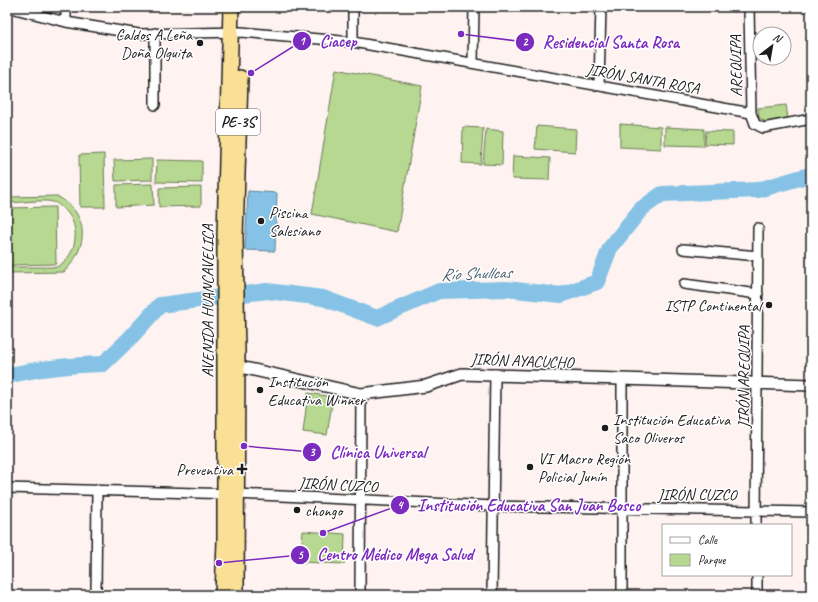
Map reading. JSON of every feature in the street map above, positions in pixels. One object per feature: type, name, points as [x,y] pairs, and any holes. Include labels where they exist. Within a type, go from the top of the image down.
[{"type":"highway","name":"AVENIDA HUANCAVELICA","points":[[223,595],[230,494],[233,357],[230,236],[236,32],[232,7]]},
{"type":"highway","name":"AVENIDA HUANCAVELICA","points":[[236,32],[242,7]]},
{"type":"highway","name":"AVENIDA HUANCAVELICA","points":[[230,494],[236,595]]},
{"type":"street","name":"JIRÓN SANTA ROSA","points":[[7,7],[66,22],[139,34],[236,32],[353,42],[751,113]]},
{"type":"street","points":[[66,7],[66,22]]},
{"type":"street","points":[[353,7],[353,42]]},
{"type":"street","points":[[473,63],[474,7]]},
{"type":"street","points":[[599,85],[601,7]]},
{"type":"street","name":"AREQUIPA","points":[[749,7],[751,113],[755,124],[763,128],[811,119]]},
{"type":"street","points":[[155,34],[155,105]]},
{"type":"street","name":"JIRÓN AREQUIPA","points":[[756,524],[758,228]]},
{"type":"street","points":[[683,249],[758,256]]},
{"type":"street","points":[[684,284],[758,294]]},
{"type":"street","name":"JIRÓN AYACUCHO","points":[[233,357],[361,394],[426,386],[462,374],[495,374],[622,380],[811,384]]},
{"type":"street","points":[[492,595],[495,374]]},
{"type":"street","points":[[622,380],[622,595]]},
{"type":"street","points":[[360,595],[361,394]]},
{"type":"street","name":"JIRÓN CUZCO","points":[[7,488],[230,494],[494,506],[811,512]]},
{"type":"street","points":[[96,595],[97,490]]},
{"type":"street","points":[[757,576],[757,595]]},
{"type":"green space","points":[[336,69],[422,86],[397,232],[312,214]]},
{"type":"green space","points":[[786,105],[788,118],[766,122],[759,118],[758,108]]},
{"type":"green space","points":[[620,124],[661,127],[661,149],[620,147]]},
{"type":"green space","points":[[537,126],[576,129],[575,152],[535,149]]},
{"type":"green space","points":[[463,127],[483,128],[481,164],[462,163]]},
{"type":"green space","points":[[665,127],[704,129],[704,146],[665,145]]},
{"type":"green space","points":[[486,129],[503,131],[502,165],[483,164]]},
{"type":"green space","points":[[706,131],[733,132],[733,145],[705,144]]},
{"type":"green space","points":[[104,154],[105,207],[80,207],[79,155]]},
{"type":"green space","points":[[513,156],[550,158],[549,180],[512,179]]},
{"type":"green space","points":[[152,159],[152,180],[115,181],[114,160]]},
{"type":"green space","points":[[157,160],[202,161],[202,183],[156,182]]},
{"type":"green space","points":[[153,184],[154,205],[116,207],[116,185]]},
{"type":"green space","points":[[201,187],[201,206],[159,207],[159,188]]},
{"type":"green space","points":[[57,196],[68,203],[76,212],[80,221],[82,231],[81,242],[78,252],[72,262],[64,272],[7,273],[7,267],[57,267],[70,255],[75,238],[75,229],[68,213],[54,202],[49,201],[7,203],[7,197]]},
{"type":"green space","points":[[55,207],[56,264],[7,265],[7,208]]},
{"type":"green space","points":[[308,393],[333,397],[327,435],[303,432]]},
{"type":"green space","points":[[303,531],[345,534],[344,564],[300,562]]},
{"type":"water","name":"Piscina Salesiano","points":[[248,191],[277,193],[275,251],[245,250]]},
{"type":"waterway","name":"Río Shullcas","points":[[7,376],[55,367],[103,364],[130,338],[160,305],[267,291],[323,298],[377,318],[439,291],[506,289],[561,295],[597,282],[610,248],[641,209],[662,194],[758,190],[806,176],[811,177]]},
{"type":"place","name":"Residencial Santa Rosa","points":[[461,34]]},
{"type":"place","name":"Caldos A Leña Doña Olguita","points":[[200,43]]},
{"type":"place","name":"Ciacep","points":[[251,73]]},
{"type":"place","name":"Piscina Salesiano","points":[[261,221]]},
{"type":"place","name":"ISTP Continental","points":[[769,305]]},
{"type":"place","name":"Institución Educativa Winner","points":[[260,390]]},
{"type":"place","name":"Institución Educativa Saco Oliveros","points":[[605,428]]},
{"type":"place","name":"Clínica Universal","points":[[244,446]]},
{"type":"place","name":"VI Macro Región Policial Junín","points":[[530,467]]},
{"type":"place","name":"Preventiva","points":[[242,469]]},
{"type":"place","name":"chongo","points":[[297,510]]},
{"type":"place","name":"Institución Educativa San Juan Bosco","points":[[323,533]]},
{"type":"place","name":"Centro Médico Mega Salud","points":[[219,563]]}]
